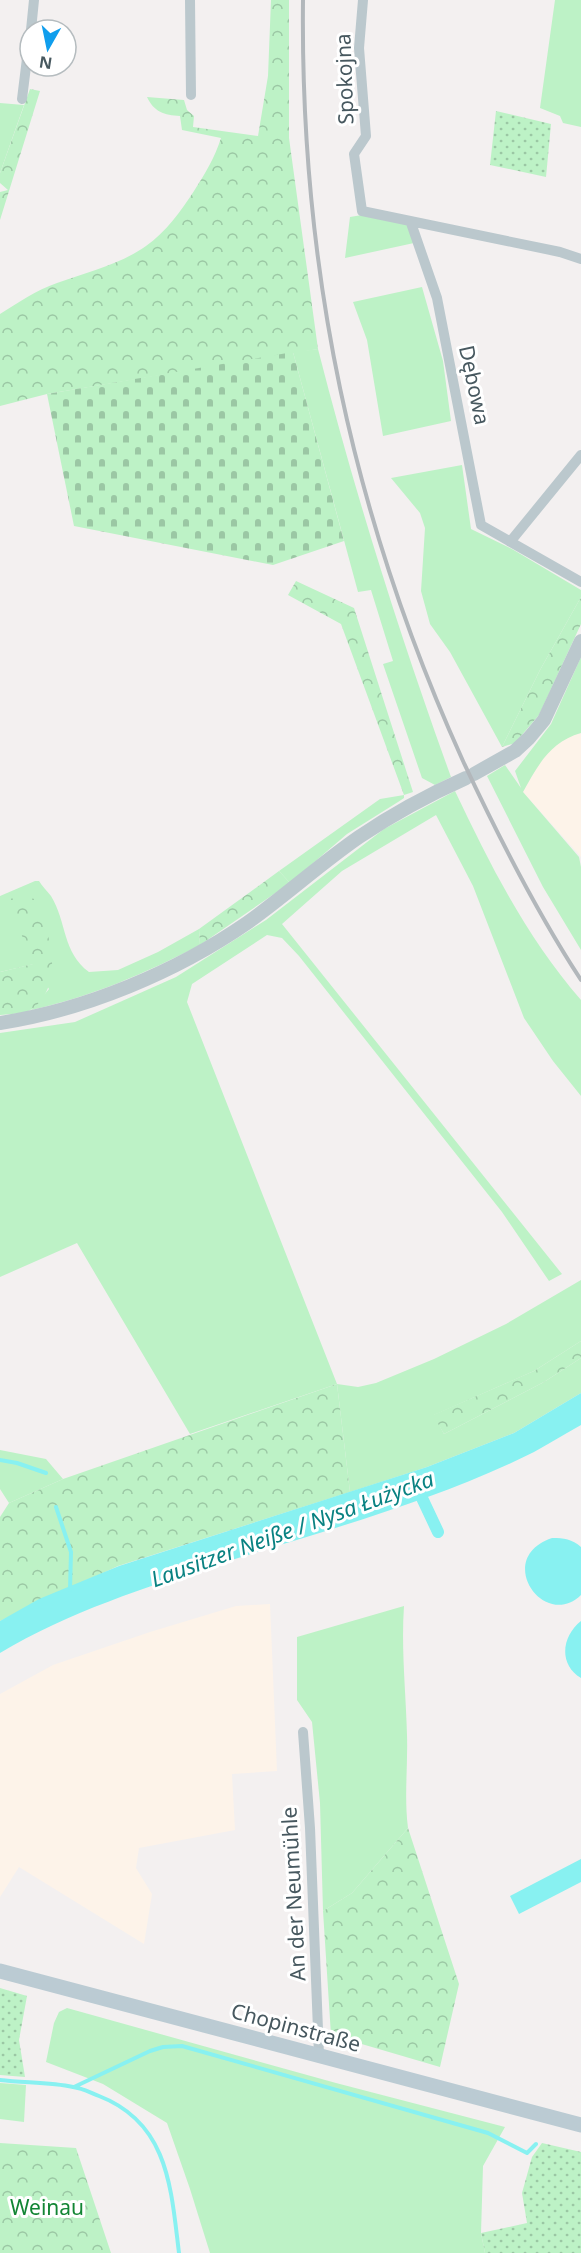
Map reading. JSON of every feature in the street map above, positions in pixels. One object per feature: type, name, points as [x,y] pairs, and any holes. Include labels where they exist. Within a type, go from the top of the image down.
[{"type":"main road","name":"Chopinstraße","points":[[0,1971],[581,2126]]},
{"type":"street","points":[[32,18],[34,0]]},
{"type":"street","points":[[190,0],[191,95]]},
{"type":"street","name":"Spokojna","points":[[363,0],[359,48],[366,136],[354,154],[362,211],[411,223]]},
{"type":"street","points":[[22,99],[25,78]]},
{"type":"street","points":[[411,223],[477,234],[560,252],[581,259]]},
{"type":"street","name":"Dębowa","points":[[411,223],[437,298],[482,525],[581,582]]},
{"type":"street","points":[[510,542],[581,454]]},
{"type":"street","points":[[0,1023],[33,1018],[110,993],[183,961],[246,923],[358,838],[421,798],[475,774],[515,751],[544,720],[581,641]]},
{"type":"street","name":"An der Neumühle","points":[[303,1732],[311,1839],[319,2055]]},
{"type":"shaded area","points":[[581,733],[581,857],[523,792],[541,760],[553,747],[570,736]]},
{"type":"shaded area","points":[[270,1604],[277,1771],[232,1774],[235,1830],[139,1848],[136,1868],[152,1894],[144,1944],[19,1867],[0,1897],[0,1694],[53,1665],[150,1632],[236,1606]]},
{"type":"green space","points":[[271,0],[289,0],[289,138],[318,349],[47,394],[0,406],[0,314],[42,289],[114,263],[146,246],[167,228],[178,214],[213,159],[221,138],[182,130],[180,116],[160,112],[147,97],[184,100],[187,110],[194,116],[193,127],[258,136],[268,76]]},
{"type":"green space","points":[[555,0],[581,0],[581,127],[563,123],[560,116],[540,108]]},
{"type":"green space","points":[[30,89],[40,91],[0,220],[0,192],[8,190],[0,183],[0,173]]},
{"type":"green space","points":[[0,103],[24,105],[0,173]]},
{"type":"green space","points":[[496,111],[551,124],[546,177],[490,165]]},
{"type":"green space","points":[[362,215],[409,225],[414,243],[345,258],[350,217]]},
{"type":"green space","points":[[422,287],[443,361],[451,421],[383,436],[367,340],[353,302]]},
{"type":"green space","points":[[318,349],[379,564],[451,777],[435,785],[422,778],[383,664],[393,661],[371,590],[358,592],[293,352]]},
{"type":"green space","points":[[293,352],[344,541],[273,565],[74,526],[47,394]]},
{"type":"green space","points":[[462,465],[471,529],[512,549],[581,590],[581,597],[540,670],[502,747],[450,652],[430,624],[421,591],[425,528],[420,513],[391,478]]},
{"type":"green space","points":[[296,581],[354,608],[413,792],[404,795],[341,624],[288,595]]},
{"type":"green space","points":[[581,597],[581,624],[539,715],[515,743],[502,747],[540,670]]},
{"type":"green space","points":[[581,657],[581,733],[561,742],[546,756],[523,792],[579,857],[581,950],[543,887],[487,776],[505,765],[521,788],[515,771],[551,724]]},
{"type":"green space","points":[[455,791],[511,900],[543,952],[581,1000],[581,1096],[553,1061],[524,1018],[473,886],[436,815],[342,871],[282,924],[562,1274],[549,1281],[502,1212],[299,956],[282,938],[267,935],[192,984],[187,1002],[337,1384],[190,1434],[77,1243],[0,1277],[0,1033],[75,1022],[176,977],[266,920],[384,829]]},
{"type":"green space","points":[[404,795],[404,798],[347,834],[290,883],[279,871],[380,799]]},
{"type":"green space","points":[[279,871],[290,883],[200,945],[199,929]]},
{"type":"green space","points":[[39,881],[51,896],[69,946],[80,964],[89,972],[118,970],[158,952],[199,929],[200,945],[118,983],[31,1010],[49,989],[34,964],[0,972],[0,896]]},
{"type":"green space","points":[[23,894],[34,899],[40,912],[49,941],[52,971],[49,986],[43,998],[32,1009],[21,1013],[0,1015],[0,972],[33,964],[8,900]]},
{"type":"green space","points":[[581,1280],[581,1341],[534,1371],[434,1415],[444,1434],[544,1382],[581,1358],[581,1393],[514,1433],[427,1467],[350,1492],[337,1384],[358,1387],[376,1383],[434,1359],[506,1324]]},
{"type":"green space","points":[[581,1341],[581,1358],[544,1382],[444,1434],[433,1415],[534,1371]]},
{"type":"green space","points":[[337,1384],[350,1492],[118,1566],[0,1621],[0,1517],[9,1503],[63,1479]]},
{"type":"green space","points":[[0,1450],[46,1459],[63,1479],[9,1503],[0,1489]]},
{"type":"green space","points":[[404,1606],[408,1828],[352,1893],[323,1911],[320,1803],[312,1722],[297,1700],[297,1637]]},
{"type":"green space","points":[[408,1828],[459,1984],[440,2067],[331,2035],[323,1911],[352,1893]]},
{"type":"green space","points":[[0,1988],[27,1996],[19,2040],[25,2077],[0,2075]]},
{"type":"green space","points":[[67,2008],[336,2083],[505,2127],[483,2166],[481,2233],[485,2253],[210,2253],[167,2123],[103,2084],[46,2062],[54,2023],[59,2012]]},
{"type":"green space","points":[[0,2083],[26,2085],[24,2122],[0,2119]]},
{"type":"green space","name":"Weinau","points":[[0,2143],[76,2148],[111,2253],[0,2253]]},
{"type":"green space","points":[[542,2143],[581,2152],[581,2253],[485,2253],[481,2233],[527,2223],[522,2193],[532,2157]]},
{"type":"water","name":"Lausitzer Neiße / Nysa Łużycka","points":[[581,1393],[581,1425],[534,1452],[497,1469],[380,1514],[137,1591],[53,1625],[0,1653],[0,1621],[39,1599],[119,1566],[427,1467],[514,1433]]},
{"type":"water","points":[[552,1538],[568,1540],[581,1547],[581,1595],[567,1604],[553,1604],[540,1598],[530,1588],[525,1574],[526,1560],[535,1548]]},
{"type":"water","points":[[581,1621],[581,1678],[569,1665],[565,1650],[570,1634]]},
{"type":"water","points":[[581,1859],[581,1882],[519,1914],[510,1896]]},
{"type":"waterway","points":[[0,1460],[46,1473]]},
{"type":"waterway","name":"Lausitzer Neiße / Nysa Łużycka","points":[[422,1498],[438,1532]]},
{"type":"waterway","points":[[56,1507],[71,1552],[70,1590]]},
{"type":"waterway","points":[[74,2087],[150,2051],[163,2047],[182,2046],[488,2133],[527,2153],[536,2144]]},
{"type":"waterway","points":[[0,2080],[80,2088],[122,2108],[140,2123],[153,2141],[169,2182],[179,2253]]},
{"type":"railway","points":[[303,0],[304,100],[311,198],[323,294],[340,389],[363,483],[391,576],[424,669],[463,761],[518,873],[581,980]]}]
